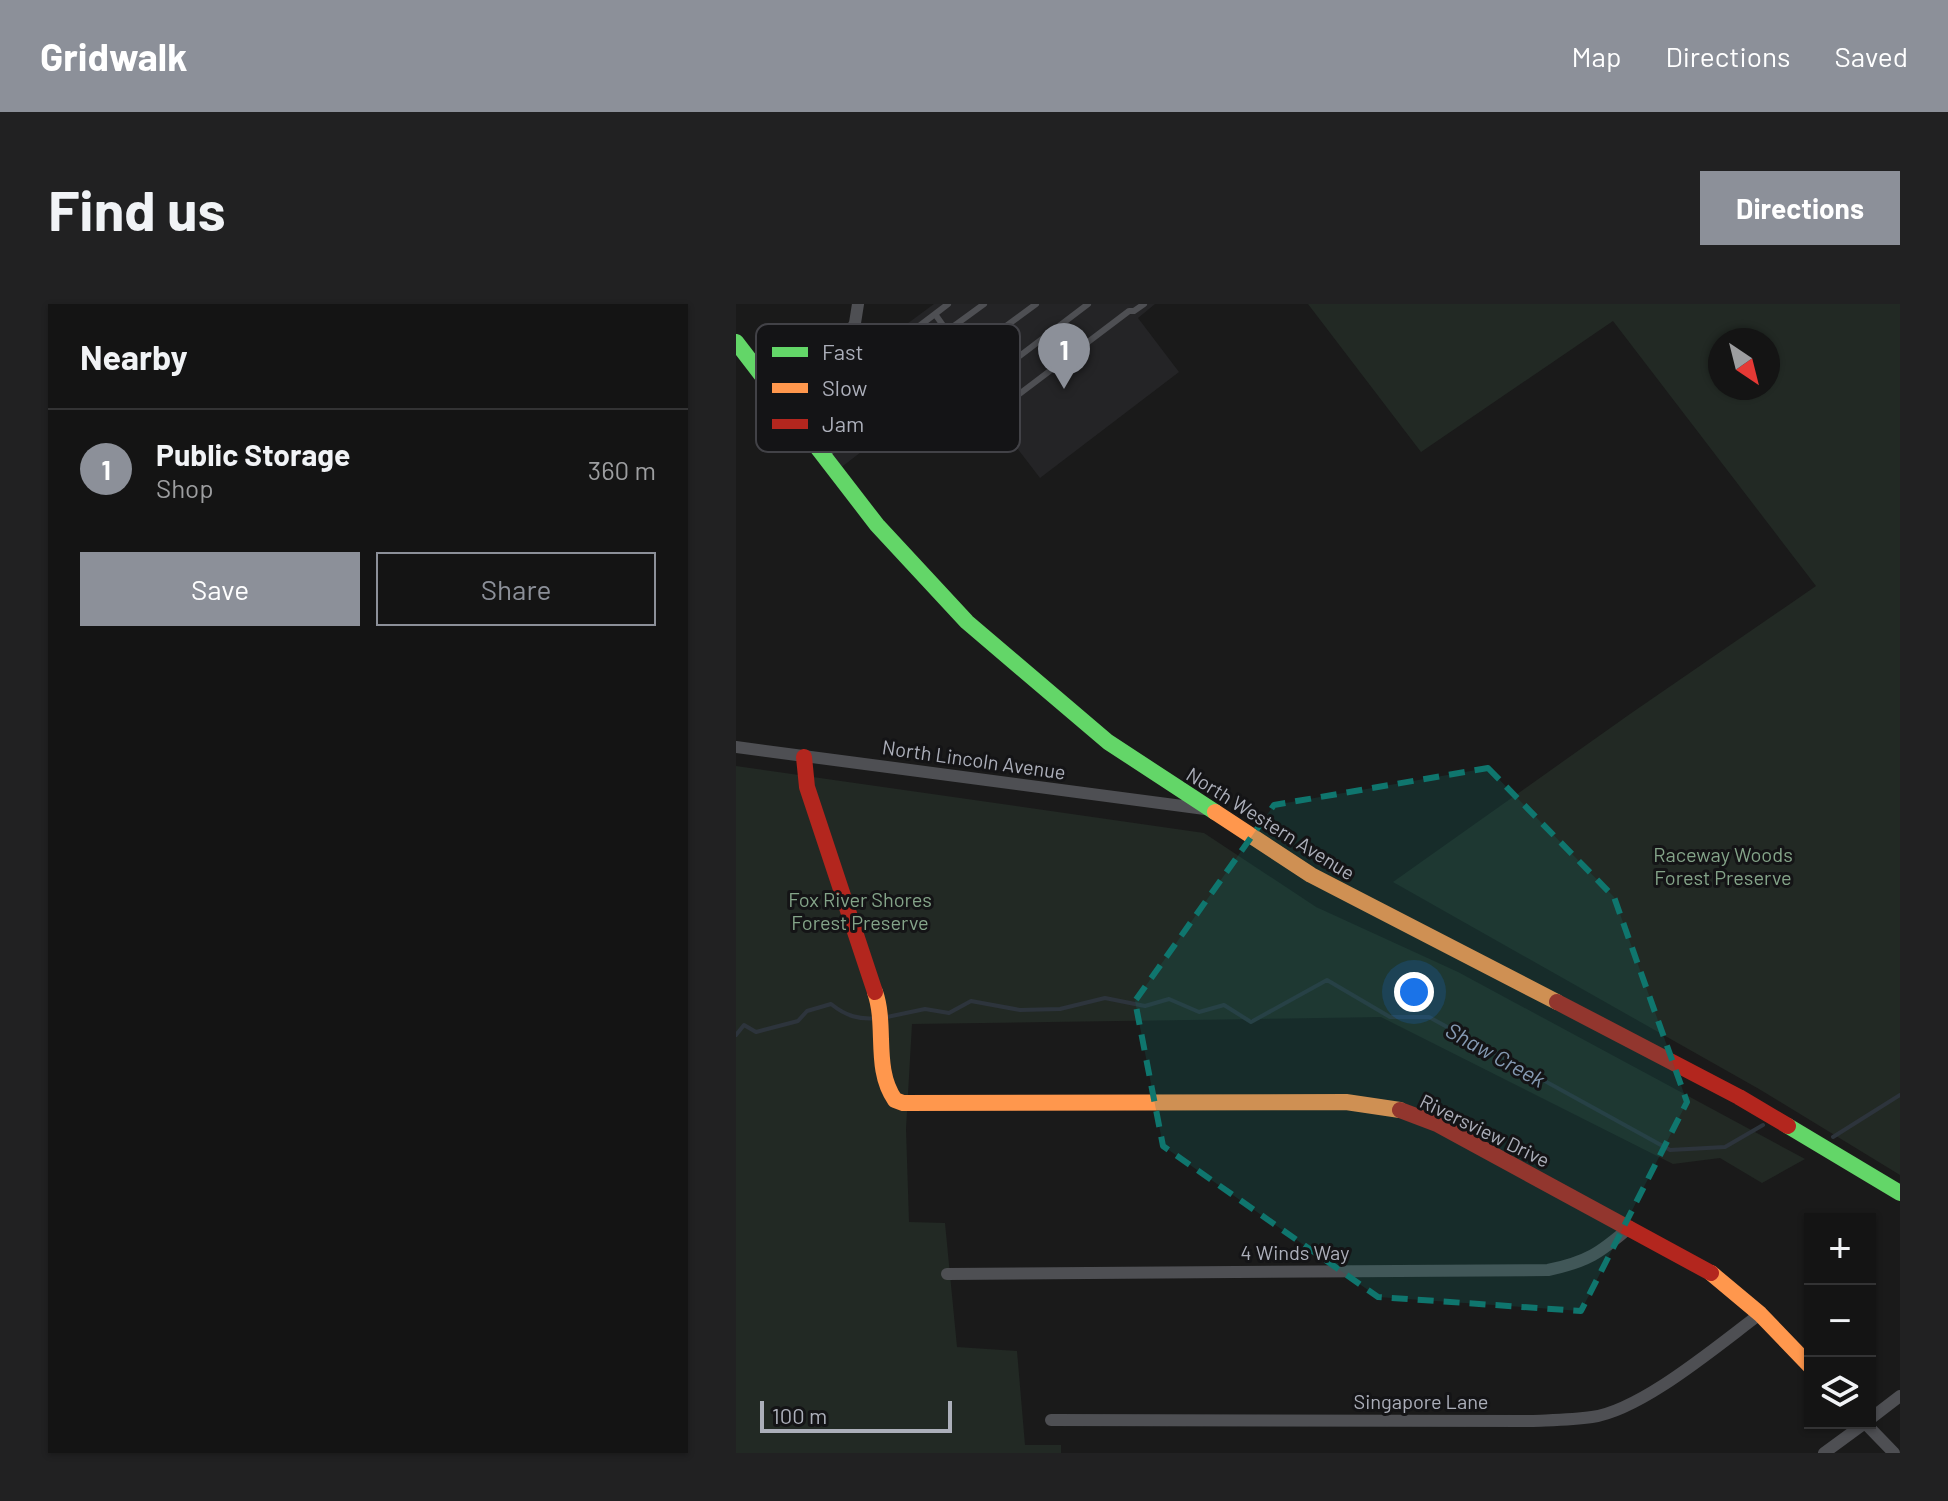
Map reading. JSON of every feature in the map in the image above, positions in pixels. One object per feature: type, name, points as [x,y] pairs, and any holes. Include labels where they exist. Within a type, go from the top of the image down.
[{"type":"main road","name":"North Western Avenue","points":[[736,342],[756,370]]},
{"type":"main road","name":"North Western Avenue","points":[[819,452],[877,525],[967,622],[1108,742],[1311,875],[1739,1097],[1897,1186]]},
{"type":"main road","name":"Riversview Drive","points":[[804,757],[807,787],[880,1006],[884,1028],[885,1083],[893,1099],[903,1103],[1346,1102],[1391,1107],[1437,1124],[1711,1273],[1760,1314],[1804,1360]]},
{"type":"street","points":[[854,324],[858,304]]},
{"type":"street","name":"North Lincoln Avenue","points":[[736,747],[1207,809]]},
{"type":"street","name":"4 Winds Way","points":[[947,1274],[1548,1270],[1580,1263],[1604,1250],[1630,1227]]},
{"type":"street","name":"Singapore Lane","points":[[1051,1420],[1530,1421],[1594,1417],[1622,1409],[1648,1395],[1760,1314]]},
{"type":"street","points":[[1876,1414],[1900,1396]]},
{"type":"street","points":[[1824,1453],[1857,1429]]},
{"type":"street","points":[[1871,1429],[1894,1453]]},
{"type":"lane","points":[[922,324],[948,304]]},
{"type":"lane","points":[[958,324],[984,304]]},
{"type":"lane","points":[[1007,324],[1036,304]]},
{"type":"lane","points":[[1020,356],[1088,304]]},
{"type":"lane","points":[[1124,304],[1129,311]]},
{"type":"lane","points":[[1020,393],[1129,311],[1144,304]]},
{"type":"lane","points":[[935,314],[942,324]]},
{"type":"lane","points":[[823,457],[830,452]]},
{"type":"highlighted area","points":[[1488,768],[1614,897],[1687,1102],[1581,1311],[1378,1297],[1163,1146],[1135,1001],[1274,805]]},
{"type":"shaded area","points":[[934,304],[1155,304],[1138,318],[1179,372],[1040,478],[1020,452],[1020,324],[907,324]]},
{"type":"shaded area","points":[[826,452],[861,452],[839,469]]},
{"type":"green space","name":"Raceway Woods Forest Preserve","points":[[1308,304],[1900,304],[1900,1175],[1759,1089],[1393,882],[1816,586],[1613,321],[1421,452]]},
{"type":"green space","name":"Fox River Shores Forest Preserve","points":[[736,766],[1204,833],[1316,907],[1458,972],[1805,1159],[1762,1183],[1720,1158],[1673,1164],[1381,1017],[912,1024],[906,1129],[909,1222],[945,1223],[957,1347],[1017,1351],[1025,1445],[1061,1445],[1061,1453],[736,1453]]},
{"type":"waterway","name":"Shaw Creek","points":[[887,1017],[925,1009],[949,1013],[971,1001],[1020,1010],[1060,1009],[1105,998],[1145,1006],[1169,999],[1199,1012],[1224,1005],[1251,1022],[1327,980],[1390,1017],[1429,1017],[1670,1150],[1725,1147],[1763,1125]]},
{"type":"waterway","name":"Shaw Creek","points":[[736,1035],[744,1025],[756,1032],[798,1021],[807,1011],[831,1004],[853,1016],[878,1018]]},
{"type":"waterway","name":"Shaw Creek","points":[[1833,1137],[1900,1095]]},
{"type":"traffic: fast","points":[[736,342],[756,368]]},
{"type":"traffic: fast","points":[[821,452],[877,525],[967,622],[1108,742],[1215,812]]},
{"type":"traffic: fast","points":[[1788,1126],[1900,1193]]},
{"type":"traffic: slow","points":[[1215,812],[1311,875],[1557,1002]]},
{"type":"traffic: slow","points":[[875,992],[884,1075],[895,1100],[903,1103],[1346,1102],[1400,1110]]},
{"type":"traffic: slow","points":[[1711,1273],[1760,1314],[1804,1360]]},
{"type":"traffic: jam","points":[[804,757],[807,787],[875,992]]},
{"type":"traffic: jam","points":[[1557,1002],[1788,1126]]},
{"type":"traffic: jam","points":[[1400,1110],[1437,1124],[1711,1273]]},
{"type":"place","name":"Public Storage","points":[[1064,389]]}]
